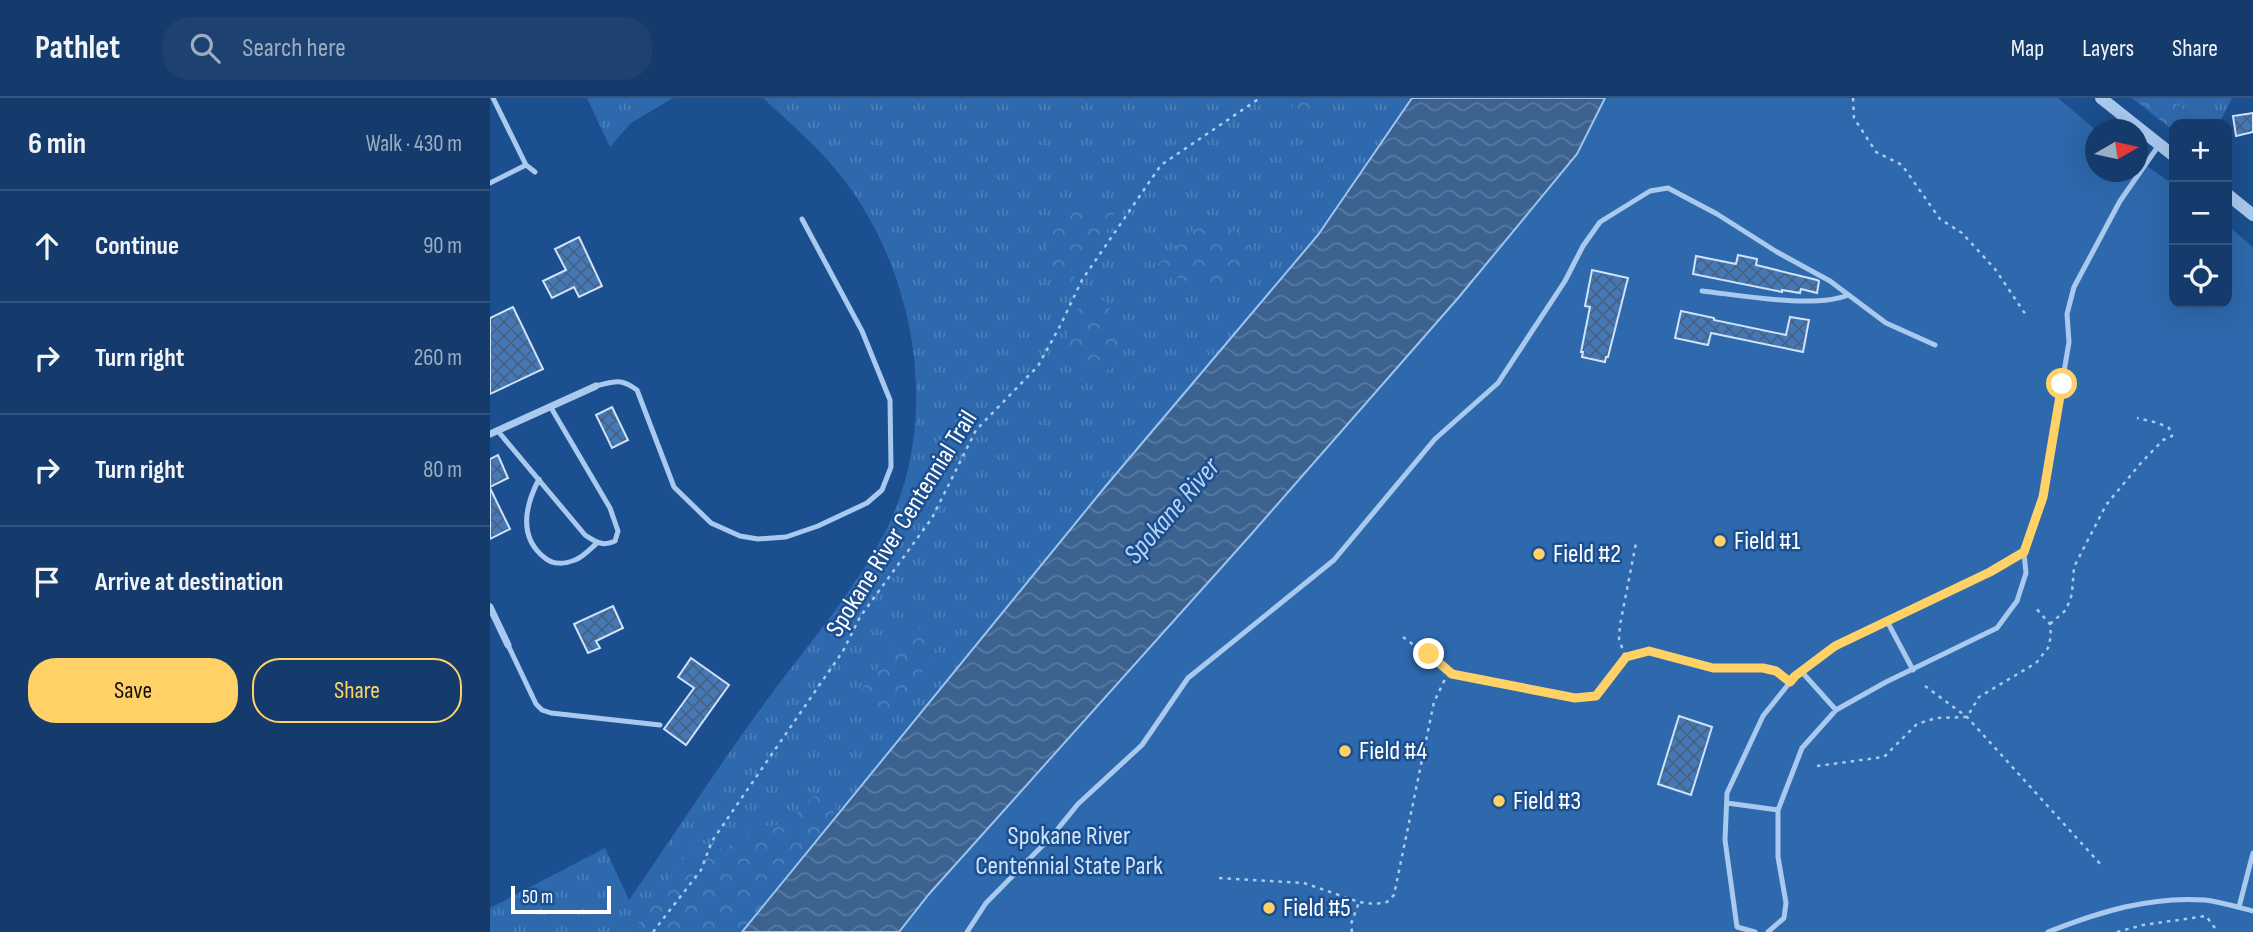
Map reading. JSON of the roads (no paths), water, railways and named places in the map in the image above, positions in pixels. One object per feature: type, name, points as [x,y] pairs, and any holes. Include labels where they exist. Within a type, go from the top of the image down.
[{"type":"street","points":[[2101,98],[2169,152]]},
{"type":"street","points":[[2232,198],[2253,215]]},
{"type":"street","points":[[494,432],[596,386]]},
{"type":"street","points":[[490,607],[508,645]]},
{"type":"lane","points":[[493,98],[526,165],[535,172]]},
{"type":"lane","points":[[1768,932],[1784,918],[1786,903],[1778,857],[1778,810],[1802,748],[1836,710],[1886,681],[1997,628],[2017,601],[2026,573],[2024,552],[2043,497],[2069,342],[2067,314],[2074,287],[2120,201],[2159,145]]},
{"type":"lane","points":[[490,183],[526,165]]},
{"type":"lane","points":[[967,932],[986,903],[1078,804],[1142,745],[1188,678],[1334,559],[1435,439],[1499,383],[1566,281],[1583,246],[1600,222],[1650,191],[1668,188],[1830,281],[1886,323],[1935,345]]},
{"type":"lane","points":[[596,386],[615,381],[626,382],[637,390],[674,487],[711,523],[740,536],[758,539],[786,537],[818,526],[867,503],[882,490],[891,467],[890,400],[862,331],[803,219]]},
{"type":"lane","points":[[1702,290],[1794,301],[1837,299],[1848,295]]},
{"type":"lane","points":[[494,432],[538,479],[585,536],[607,545],[615,541],[618,531],[610,508],[550,406]]},
{"type":"lane","points":[[538,479],[529,498],[526,518],[528,536],[534,550],[549,561],[563,564],[578,559],[597,543]]},
{"type":"lane","points":[[1755,932],[1737,928],[1725,840],[1727,793],[1763,716],[1801,671],[1835,646],[1990,572],[2024,552]]},
{"type":"lane","points":[[1886,621],[1913,670]]},
{"type":"lane","points":[[508,645],[536,704],[542,710],[660,725]]},
{"type":"lane","points":[[1801,671],[1836,710]]},
{"type":"lane","points":[[1727,803],[1778,810]]},
{"type":"lane","points":[[2239,907],[2253,853]]},
{"type":"lane","points":[[2048,932],[2111,909],[2160,901],[2206,901],[2253,911]]},
{"type":"water","name":"Spokane River","points":[[1412,98],[1605,98],[1577,154],[1459,297],[1247,539],[929,894],[899,932],[742,932],[1105,487],[1318,235]]},
{"type":"place","name":"Field #1","points":[[1720,541]]},
{"type":"place","name":"Field #2","points":[[1539,554]]},
{"type":"place","name":"Field #4","points":[[1345,751]]},
{"type":"place","name":"Field #3","points":[[1499,801]]},
{"type":"place","name":"Field #5","points":[[1269,908]]},
{"type":"park label","name":"Spokane River Centennial State Park","points":[[1069,851]]}]
